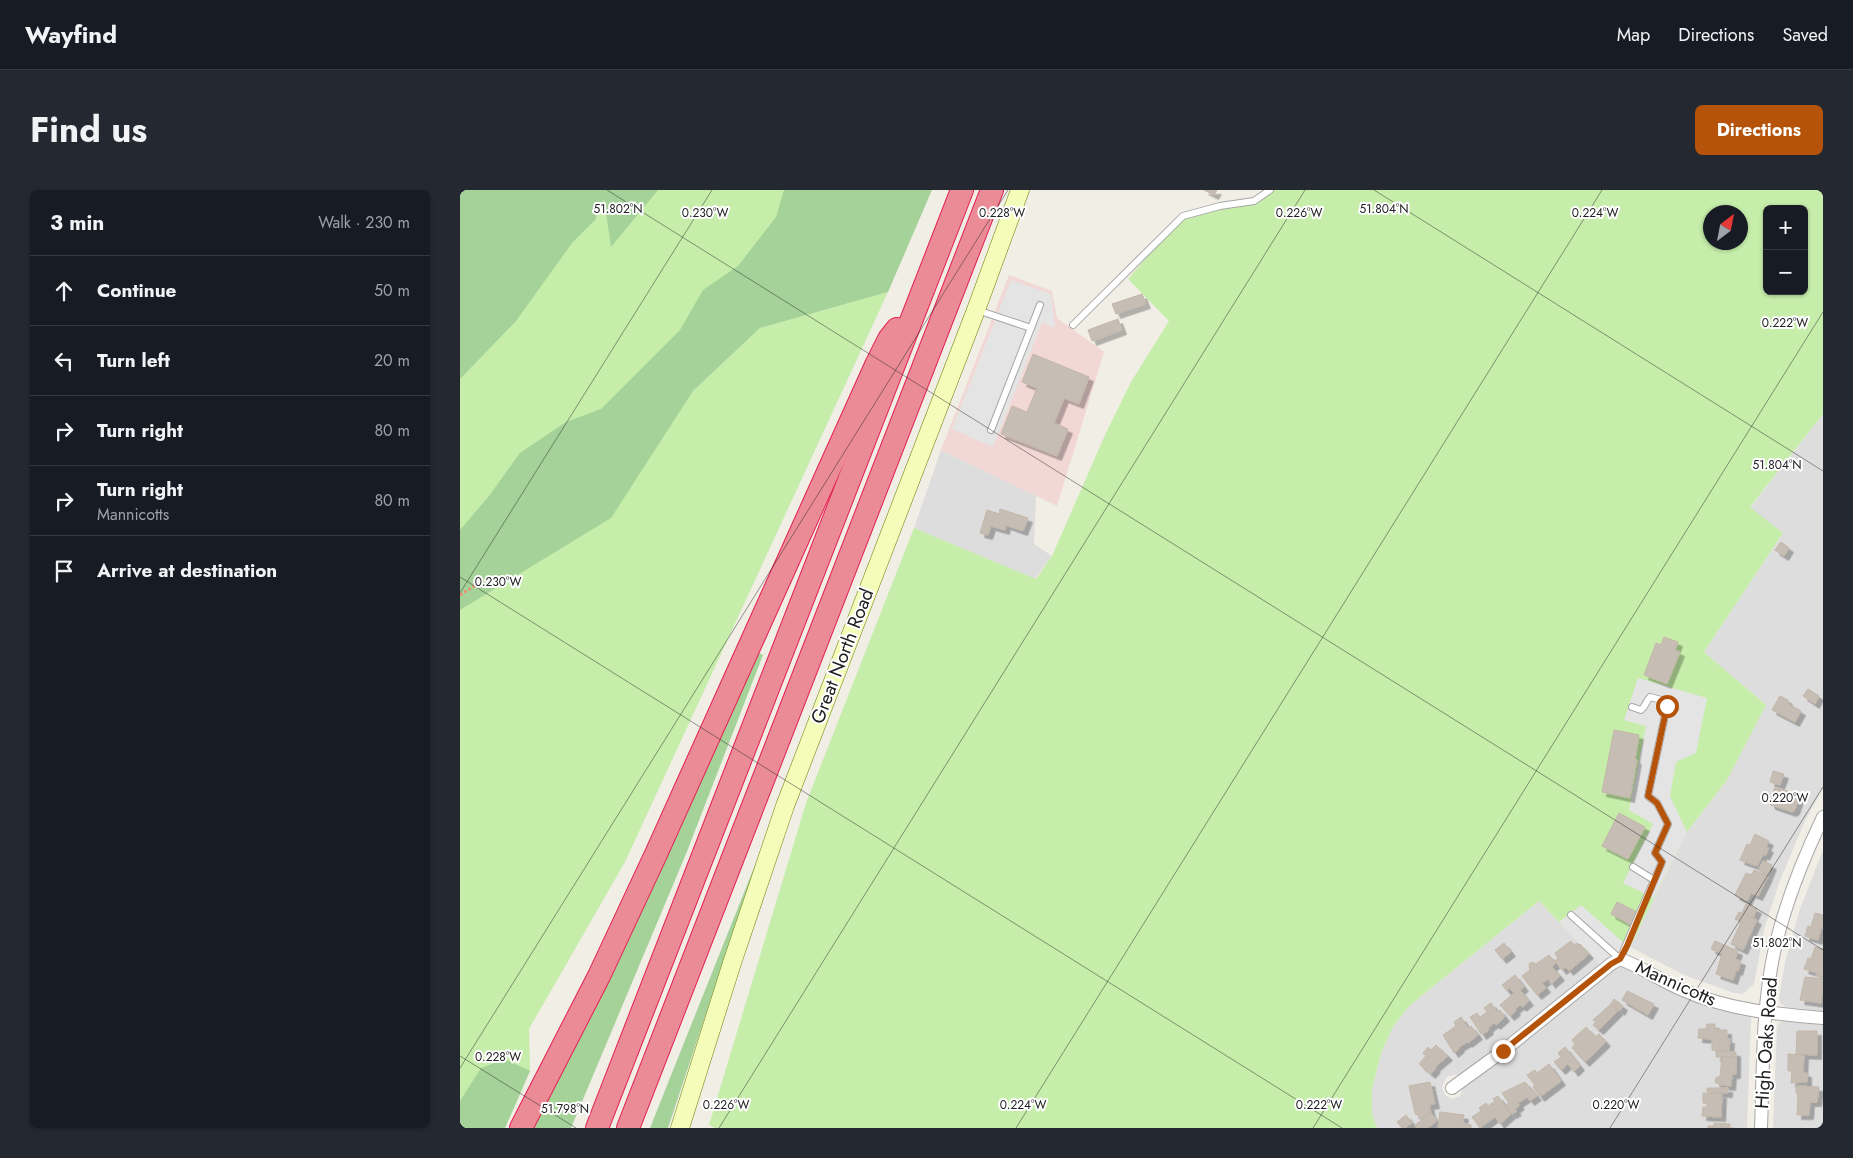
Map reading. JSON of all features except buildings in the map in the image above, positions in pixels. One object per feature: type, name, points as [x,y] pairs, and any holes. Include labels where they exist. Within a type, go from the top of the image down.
[{"type":"highway","points":[[597,1128],[962,190]]},
{"type":"highway","points":[[628,1128],[992,190]]},
{"type":"highway","points":[[521,1128],[599,976],[652,863],[877,363],[890,339],[921,298]]},
{"type":"main road","name":"Great North Road","points":[[680,1128],[732,963],[785,806],[976,310],[1020,190]]},
{"type":"street","name":"High Oaks Road","points":[[1761,1128],[1765,1013],[1771,968],[1779,930],[1790,893],[1823,817]]},
{"type":"street","name":"Mannicotts","points":[[1452,1088],[1503,1051],[1611,964],[1620,959],[1692,994],[1738,1008],[1765,1013],[1823,1018]]},
{"type":"lane","points":[[1073,325],[1184,216],[1220,206],[1254,201],[1270,190]]},
{"type":"lane","points":[[991,430],[1040,305]]},
{"type":"lane","points":[[976,310],[1031,328]]},
{"type":"lane","points":[[1571,915],[1620,959],[1662,862],[1655,853],[1668,824],[1657,803],[1648,796],[1667,706],[1665,701],[1650,697],[1645,707],[1641,710],[1632,708]]},
{"type":"lane","points":[[1633,868],[1654,880]]},
{"type":"path","points":[[460,594],[487,578]]},
{"type":"shaded area","points":[[1009,275],[1052,291],[1057,318],[1104,352],[1057,506],[941,450]]},
{"type":"shaded area","points":[[1011,280],[1051,294],[1055,328],[1042,323],[993,447],[952,429]]},
{"type":"shaded area","points":[[1823,414],[1823,788],[1804,823],[1779,883],[1764,930],[1754,984],[1743,994],[1734,993],[1684,975],[1630,947],[1687,832],[1727,780],[1766,705],[1704,652],[1783,533],[1750,508]]},
{"type":"shaded area","points":[[941,450],[1036,496],[1034,544],[1052,556],[1035,579],[914,528]]},
{"type":"shaded area","points":[[1638,678],[1707,698],[1696,753],[1676,762],[1670,796],[1687,832],[1654,898],[1623,883],[1653,824],[1629,810],[1646,726],[1624,720]]},
{"type":"shaded area","points":[[1823,850],[1823,1011],[1786,1007],[1780,1003],[1779,998],[1786,958],[1800,909]]},
{"type":"shaded area","points":[[1539,901],[1601,966],[1465,1074],[1448,1076],[1442,1087],[1445,1095],[1452,1099],[1460,1096],[1464,1084],[1619,965],[1751,1017],[1747,1128],[1377,1128],[1372,1114],[1372,1090],[1381,1053],[1393,1027],[1409,1006]]},
{"type":"shaded area","points":[[1581,905],[1625,944],[1601,966],[1559,922]]},
{"type":"shaded area","points":[[1783,1021],[1823,1025],[1823,1128],[1773,1128],[1777,1028],[1779,1023]]},
{"type":"green space","points":[[460,190],[811,190],[684,370],[460,552]]},
{"type":"green space","points":[[460,190],[658,190],[611,247],[604,199],[595,220],[572,243],[516,321],[460,379]]},
{"type":"green space","points":[[784,190],[932,190],[888,292],[760,328],[693,391],[611,518],[460,610],[460,530],[489,496],[520,453],[566,422],[601,409],[680,330],[703,290],[738,266],[776,217]]},
{"type":"green space","points":[[1270,190],[1823,190],[1823,414],[1750,507],[1783,533],[1704,652],[1766,705],[1727,780],[1687,832],[1630,947],[1624,944],[1601,966],[1539,901],[1409,1006],[1393,1027],[1381,1053],[1372,1090],[1372,1114],[1377,1128],[715,1128],[709,1125],[806,803],[914,528],[1036,579],[1052,556],[1105,435],[1131,382],[1169,321],[1128,279],[1183,216],[1254,201]]},
{"type":"green space","points":[[888,292],[625,862],[529,1029],[530,1071],[505,1128],[460,1128],[460,610],[760,328]]},
{"type":"green space","points":[[755,651],[763,655],[686,854],[571,1128],[531,1128]]},
{"type":"green space","points":[[757,860],[668,1128],[650,1128]]},
{"type":"green space","points":[[505,1059],[530,1071],[505,1128],[460,1128],[460,1101],[481,1068]]},
{"type":"route","points":[[1503,1051],[1611,964],[1620,959],[1627,946],[1662,862],[1655,853],[1668,824],[1657,803],[1648,796],[1667,706]]}]
